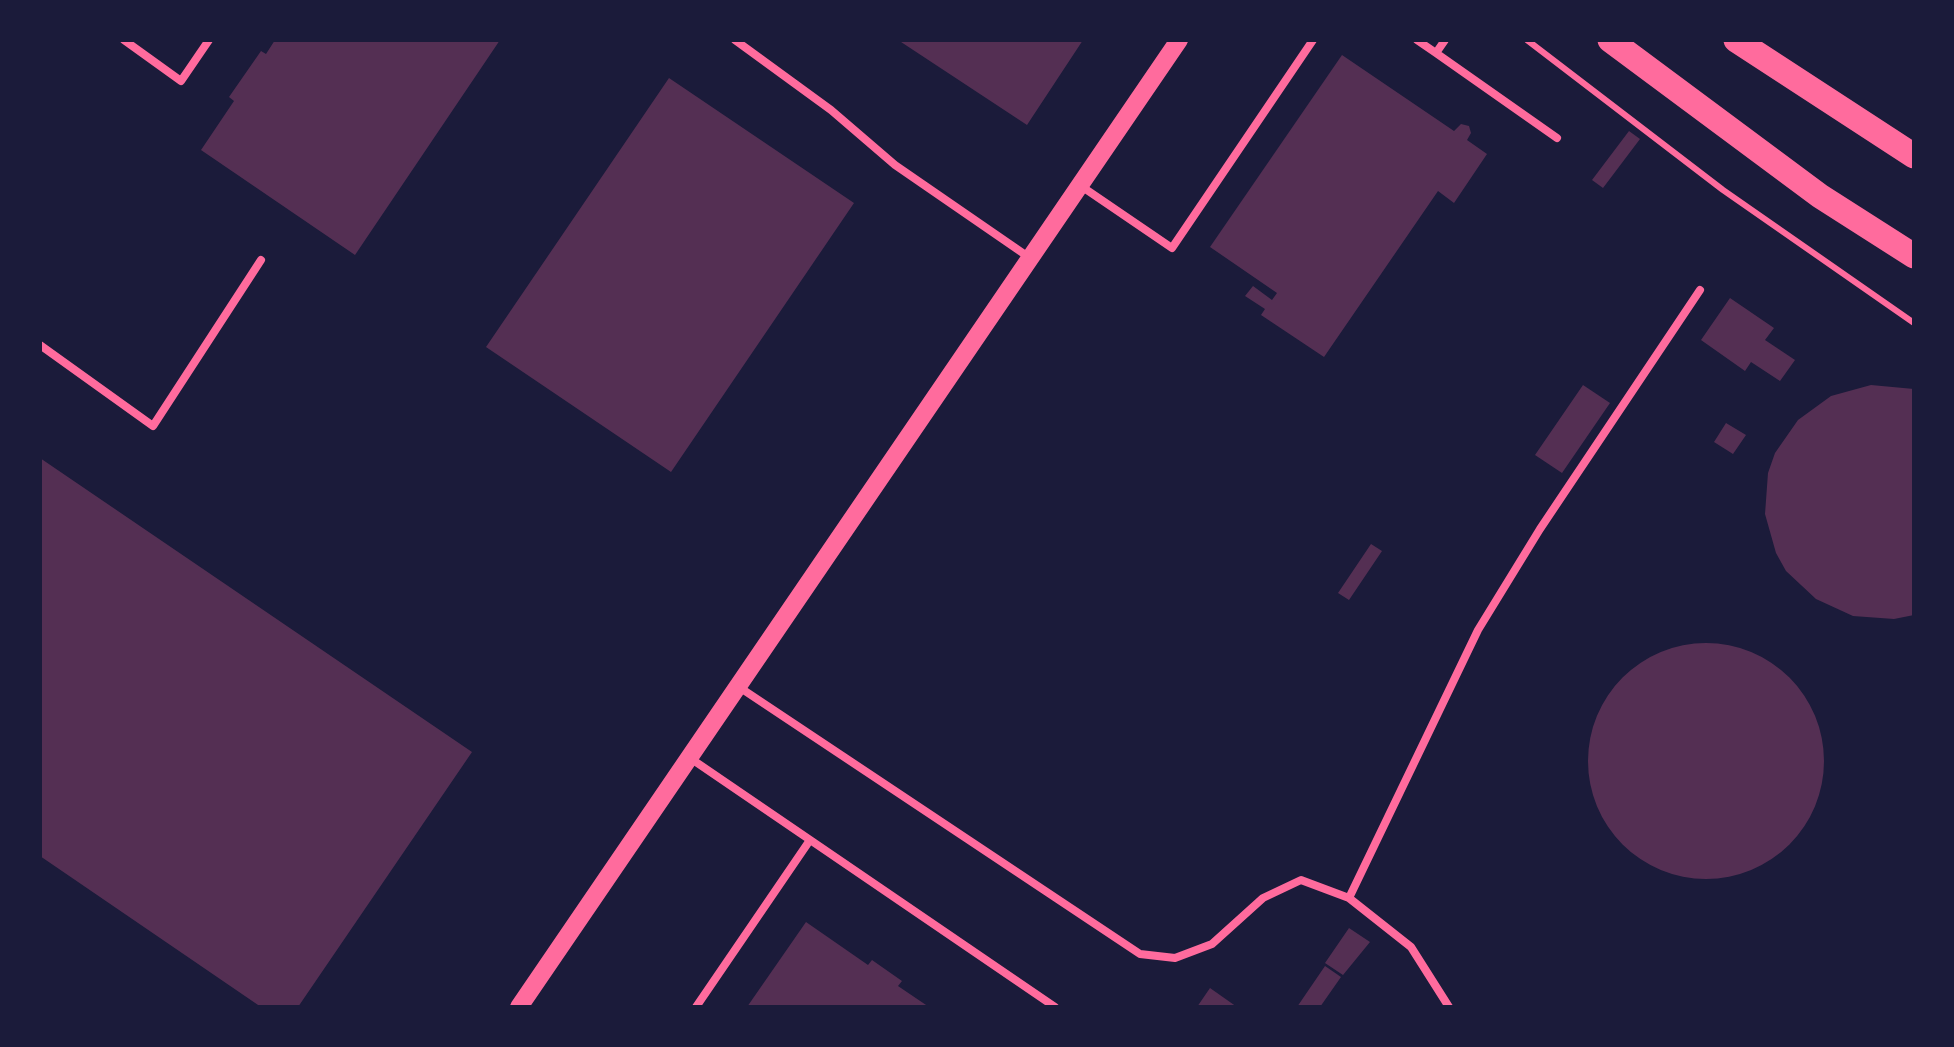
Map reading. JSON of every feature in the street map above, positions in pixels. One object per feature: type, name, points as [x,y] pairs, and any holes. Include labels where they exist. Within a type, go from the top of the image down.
[{"type":"main road","points":[[1610,40],[1820,196],[1914,256]]},
{"type":"main road","points":[[1736,40],[1914,156]]},
{"type":"street","points":[[519,1007],[1179,40]]},
{"type":"lane","points":[[124,40],[181,81],[209,40]]},
{"type":"lane","points":[[735,40],[831,110],[895,165],[1030,258]]},
{"type":"lane","points":[[1081,186],[1172,248],[1313,40]]},
{"type":"lane","points":[[1417,40],[1558,138]]},
{"type":"lane","points":[[1436,53],[1445,40]]},
{"type":"lane","points":[[40,345],[153,426],[261,260]]},
{"type":"lane","points":[[1349,898],[1478,630],[1540,529],[1700,290]]},
{"type":"lane","points":[[739,687],[1140,954],[1175,958],[1212,944],[1263,898],[1301,880],[1349,898],[1411,947],[1449,1007]]},
{"type":"lane","points":[[690,758],[1055,1007]]},
{"type":"lane","points":[[696,1007],[810,840]]},
{"type":"path","points":[[1527,40],[1723,190],[1914,323]]},
{"type":"building","points":[[275,40],[500,40],[355,255],[201,150],[234,101],[229,97],[261,51],[266,54]]},
{"type":"building","points":[[898,40],[1083,40],[1027,125]]},
{"type":"building","points":[[1342,55],[1454,131],[1461,124],[1469,126],[1467,140],[1487,154],[1454,203],[1438,191],[1324,357],[1261,315],[1265,309],[1245,296],[1253,286],[1272,300],[1277,293],[1210,247]]},
{"type":"building","points":[[669,78],[854,203],[671,472],[486,347]]},
{"type":"building","points":[[1629,131],[1640,139],[1603,188],[1592,180]]},
{"type":"building","points":[[1730,298],[1774,328],[1765,340],[1795,360],[1780,381],[1751,362],[1745,371],[1701,340]]},
{"type":"building","points":[[1583,385],[1610,403],[1562,473],[1535,455]]},
{"type":"building","points":[[1871,385],[1914,389],[1914,615],[1894,619],[1853,616],[1816,599],[1786,571],[1776,553],[1765,514],[1768,473],[1775,453],[1798,420],[1831,396]]},
{"type":"building","points":[[1726,423],[1746,435],[1733,454],[1714,442]]},
{"type":"building","points":[[40,458],[472,752],[298,1007],[261,1007],[40,856]]},
{"type":"building","points":[[1371,544],[1382,551],[1349,600],[1338,593]]},
{"type":"building","points":[[1706,643],[1751,652],[1789,678],[1815,716],[1824,761],[1815,806],[1789,844],[1751,870],[1706,879],[1661,870],[1623,844],[1597,806],[1588,761],[1597,716],[1623,678],[1661,652]]},
{"type":"building","points":[[806,922],[868,965],[872,960],[902,981],[898,986],[929,1007],[747,1007]]},
{"type":"building","points":[[1349,928],[1370,942],[1343,975],[1325,963]]},
{"type":"building","points":[[1325,966],[1341,977],[1320,1007],[1297,1007]]},
{"type":"building","points":[[1210,988],[1237,1007],[1197,1007]]}]
